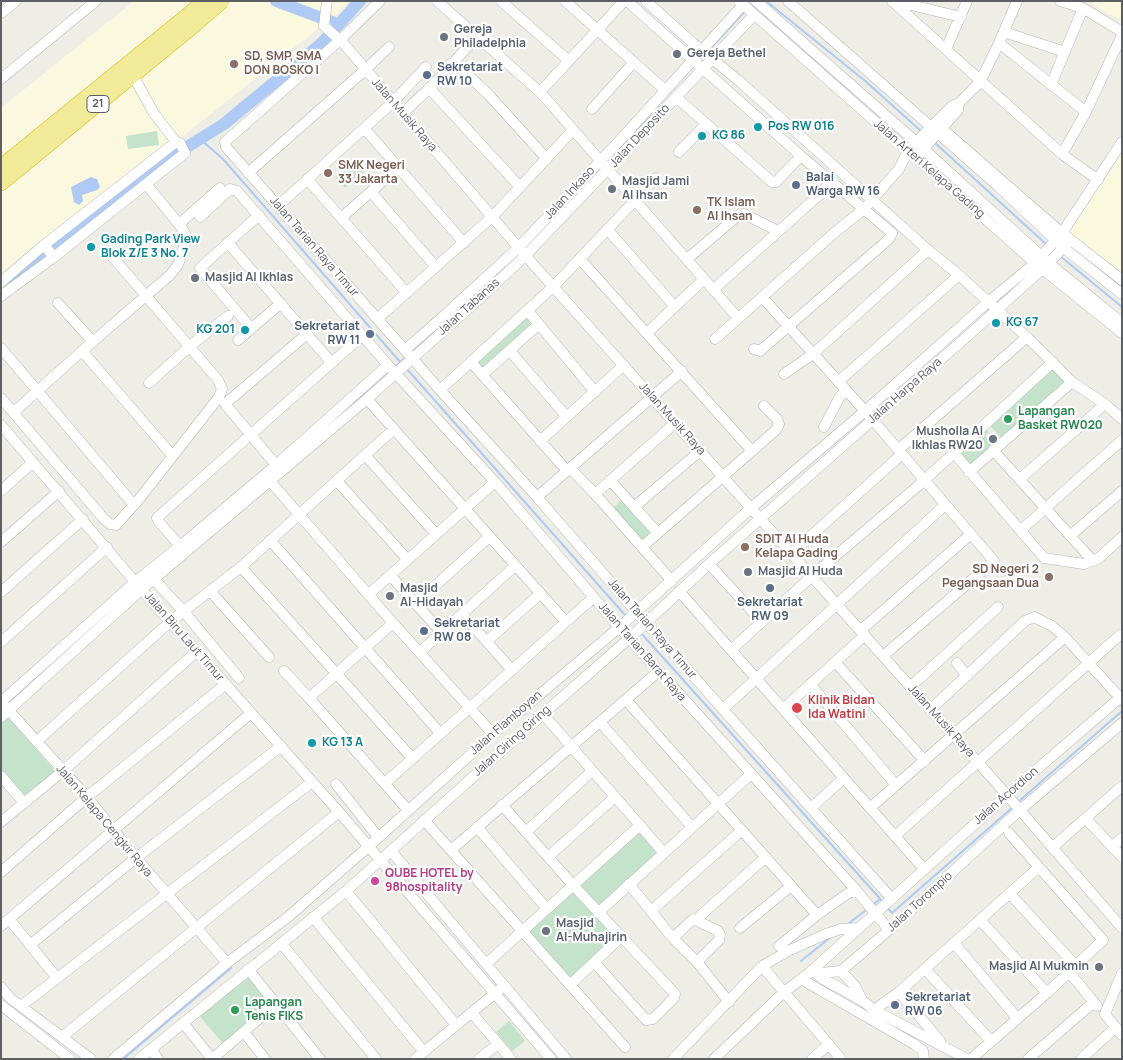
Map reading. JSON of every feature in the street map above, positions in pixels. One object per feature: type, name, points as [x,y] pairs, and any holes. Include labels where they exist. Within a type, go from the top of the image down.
[{"type":"highway","name":"21","points":[[1,167],[205,1]]},
{"type":"highway","name":"21","points":[[1,183],[222,1]]},
{"type":"street","points":[[1,13],[16,1]]},
{"type":"street","points":[[1,79],[96,1]]},
{"type":"street","name":"Jalan Musik Raya","points":[[327,1],[324,26],[339,39],[522,252],[931,709],[1122,928]]},
{"type":"street","points":[[339,39],[380,1]]},
{"type":"street","points":[[501,1],[569,61]]},
{"type":"street","points":[[565,1],[665,90]]},
{"type":"street","points":[[540,92],[626,1],[801,156],[889,228],[892,236],[788,327],[757,350]]},
{"type":"street","points":[[646,1],[706,55],[738,80],[928,250],[959,275],[1027,337],[1072,382],[1105,404],[1122,419]]},
{"type":"street","name":"Jalan Arteri Kelapa Gading","points":[[788,1],[1053,251],[1122,280]]},
{"type":"street","name":"Jalan Arteri Kelapa Gading","points":[[798,1],[930,135]]},
{"type":"street","points":[[893,1],[960,17]]},
{"type":"street","points":[[893,1],[980,82],[1062,154],[1098,180]]},
{"type":"street","points":[[946,49],[967,1]]},
{"type":"street","points":[[715,339],[864,208],[911,154],[958,110],[959,103],[980,82],[1017,1]]},
{"type":"street","points":[[1060,1],[1083,8],[1122,34],[1086,112],[1062,154]]},
{"type":"street","points":[[439,2],[540,92],[738,318]]},
{"type":"street","name":"Jalan Arteri Kelapa Gading","points":[[757,3],[998,186],[1053,251],[1082,295],[1122,333]]},
{"type":"street","points":[[706,55],[747,8]]},
{"type":"street","name":"Jalan Arteri Kelapa Gading","points":[[747,8],[911,154],[1053,251],[1121,293]]},
{"type":"street","points":[[1051,85],[1083,8]]},
{"type":"street","points":[[1004,32],[1065,52]]},
{"type":"street","points":[[403,113],[477,36]]},
{"type":"street","name":"Jalan Tarian Raya Timur","points":[[339,39],[225,143],[226,147],[537,497],[635,614],[723,709],[890,900]]},
{"type":"street","points":[[999,43],[1086,112]]},
{"type":"street","points":[[248,173],[389,47]]},
{"type":"street","name":"Jalan Inkaso","points":[[522,252],[632,136],[665,90],[706,55]]},
{"type":"street","points":[[592,109],[634,62]]},
{"type":"street","name":"Jalan Deposito","points":[[632,136],[676,97],[698,63]]},
{"type":"street","points":[[278,206],[393,102],[426,67]]},
{"type":"street","points":[[448,67],[488,94],[547,159]]},
{"type":"street","points":[[135,79],[153,112],[181,148]]},
{"type":"street","points":[[429,88],[520,187]]},
{"type":"street","points":[[676,97],[772,182],[775,182],[801,156]]},
{"type":"street","points":[[679,152],[706,124]]},
{"type":"street","points":[[364,128],[464,243]]},
{"type":"street","points":[[377,319],[492,217],[573,130]]},
{"type":"street","points":[[869,416],[988,302],[1053,251],[1122,142]]},
{"type":"street","points":[[1,296],[146,184],[181,148]]},
{"type":"street","points":[[1,282],[45,246],[181,148]]},
{"type":"street","points":[[341,218],[399,167]]},
{"type":"street","points":[[440,390],[554,286],[656,178]]},
{"type":"street","points":[[307,179],[406,292]]},
{"type":"street","points":[[714,290],[818,196],[832,180]]},
{"type":"street","points":[[14,412],[146,297],[170,275],[181,259],[187,238],[179,224],[146,184]]},
{"type":"street","points":[[179,224],[220,188]]},
{"type":"street","name":"Jalan Tarian Barat Raya","points":[[200,217],[230,189],[237,191],[388,364],[398,371],[594,597],[631,636],[659,671],[874,910],[889,930]]},
{"type":"street","points":[[371,192],[435,266]]},
{"type":"street","points":[[687,259],[740,214],[744,214],[778,231]]},
{"type":"street","points":[[251,328],[200,268],[259,216]]},
{"type":"street","points":[[608,230],[675,307]]},
{"type":"street","points":[[228,243],[331,362]]},
{"type":"street","points":[[45,246],[53,257]]},
{"type":"street","points":[[784,374],[813,354],[928,250]]},
{"type":"street","name":"Jalan Harpa Raya","points":[[709,564],[761,518],[869,416],[997,310],[1053,251]]},
{"type":"street","name":"Jalan Tabanas","points":[[142,582],[187,554],[367,399],[398,371],[409,355],[522,252]]},
{"type":"street","points":[[1,398],[108,523],[116,526],[219,397],[222,389],[218,380],[110,254]]},
{"type":"street","points":[[580,259],[752,451]]},
{"type":"street","points":[[824,427],[839,398],[842,386],[959,275]]},
{"type":"street","points":[[647,333],[704,279]]},
{"type":"street","name":"Jalan Arteri Kelapa Gading","points":[[1082,295],[1122,323]]},
{"type":"street","points":[[762,297],[869,416],[994,561],[883,656]]},
{"type":"street","points":[[58,302],[93,342]]},
{"type":"street","points":[[238,340],[281,303]]},
{"type":"street","points":[[528,311],[595,392]]},
{"type":"street","points":[[149,383],[190,346],[228,316]]},
{"type":"street","points":[[482,375],[539,324]]},
{"type":"street","points":[[276,465],[226,404],[307,334]]},
{"type":"street","points":[[180,546],[159,522],[159,516],[363,335]]},
{"type":"street","points":[[792,553],[1027,337]]},
{"type":"street","points":[[1,348],[134,505]]},
{"type":"street","points":[[82,351],[172,455]]},
{"type":"street","points":[[510,351],[567,417]]},
{"type":"street","points":[[471,362],[540,441],[596,494],[672,581]]},
{"type":"street","points":[[731,650],[812,576],[954,453],[1053,362]]},
{"type":"street","points":[[3,708],[180,546],[276,465],[388,364]]},
{"type":"street","points":[[540,441],[624,365]]},
{"type":"street","points":[[537,497],[682,371]]},
{"type":"street","points":[[969,472],[1072,382]]},
{"type":"street","points":[[367,399],[566,622]]},
{"type":"street","points":[[1020,480],[1105,404]]},
{"type":"street","points":[[642,547],[776,430],[779,424],[777,419],[764,406]]},
{"type":"street","name":"Jalan Flamboyan","points":[[373,842],[406,808],[635,614],[751,508],[869,416]]},
{"type":"street","points":[[596,494],[675,423]]},
{"type":"street","points":[[37,741],[178,617],[241,567],[394,429]]},
{"type":"street","name":"Jalan Biru Laut Timur","points":[[3,431],[33,462],[107,547],[239,678]]},
{"type":"street","points":[[1021,530],[1122,440]]},
{"type":"street","points":[[993,450],[1093,561]]},
{"type":"street","points":[[634,506],[700,451]]},
{"type":"street","points":[[954,453],[1044,558],[1081,564],[1093,561],[1099,558],[1122,537]]},
{"type":"street","points":[[365,455],[436,534]]},
{"type":"street","points":[[1,491],[33,462]]},
{"type":"street","points":[[610,480],[658,533]]},
{"type":"street","points":[[270,481],[493,734]]},
{"type":"street","points":[[337,481],[407,559]]},
{"type":"street","points":[[369,594],[495,482]]},
{"type":"street","points":[[1,542],[58,491]]},
{"type":"street","points":[[1071,535],[1122,491]]},
{"type":"street","points":[[723,709],[945,505]]},
{"type":"street","points":[[1,592],[82,519]]},
{"type":"street","points":[[783,709],[971,534]]},
{"type":"street","points":[[415,604],[489,536]]},
{"type":"street","points":[[270,540],[440,733]]},
{"type":"street","points":[[1,642],[107,547]]},
{"type":"street","points":[[709,564],[762,622]]},
{"type":"street","name":"Jalan Giring Giring","points":[[380,860],[709,564]]},
{"type":"street","points":[[420,652],[515,566]]},
{"type":"street","points":[[241,567],[412,758]]},
{"type":"street","points":[[390,575],[442,633]]},
{"type":"street","name":"Jalan Biru Laut Timur","points":[[142,582],[178,617],[197,651],[312,782],[339,812],[373,842]]},
{"type":"street","points":[[211,592],[270,657]]},
{"type":"street","points":[[679,592],[924,869]]},
{"type":"street","points":[[487,641],[540,594]]},
{"type":"street","points":[[385,783],[594,597]]},
{"type":"street","points":[[910,687],[998,607]]},
{"type":"street","points":[[462,614],[512,670]]},
{"type":"street","points":[[931,709],[1025,621],[1034,617],[1052,626],[1065,637],[1121,698]]},
{"type":"street","points":[[312,696],[394,623]]},
{"type":"street","points":[[895,836],[1120,635]]},
{"type":"street","points":[[870,808],[1065,637]]},
{"type":"street","points":[[1,822],[63,771],[197,651]]},
{"type":"street","points":[[835,662],[924,761]]},
{"type":"street","points":[[957,664],[967,676]]},
{"type":"street","points":[[284,670],[312,696],[406,808]]},
{"type":"street","points":[[451,850],[659,671]]},
{"type":"street","points":[[1,872],[86,797],[226,684]]},
{"type":"street","points":[[810,684],[896,786]]},
{"type":"street","name":"Jalan Acordion","points":[[890,900],[1121,698]]},
{"type":"street","points":[[626,700],[817,915]]},
{"type":"street","name":"Jalan Kelapa Cengkir Raya","points":[[3,708],[37,741],[86,797],[225,965]]},
{"type":"street","points":[[58,978],[30,945],[5,923],[251,713]]},
{"type":"street","points":[[543,714],[664,853]]},
{"type":"street","points":[[600,722],[692,827]]},
{"type":"street","name":"Jalan Torompio","points":[[841,971],[889,930],[1019,809],[1122,722]]},
{"type":"street","points":[[30,945],[136,858],[281,746]]},
{"type":"street","points":[[526,832],[592,771]]},
{"type":"street","points":[[598,912],[751,774]]},
{"type":"street","points":[[1,776],[24,803]]},
{"type":"street","points":[[810,808],[844,778]]},
{"type":"street","points":[[21,1006],[312,782]]},
{"type":"street","points":[[336,784],[373,842],[380,860],[548,1058]]},
{"type":"street","points":[[1053,847],[1122,786]]},
{"type":"street","points":[[548,858],[615,797]]},
{"type":"street","points":[[502,805],[548,858],[674,994],[672,1000],[653,1019],[649,1021],[644,1019],[594,962]]},
{"type":"street","points":[[62,1036],[339,812]]},
{"type":"street","points":[[1086,819],[1122,857]]},
{"type":"street","points":[[424,820],[625,1047]]},
{"type":"street","points":[[486,964],[640,826]]},
{"type":"street","points":[[477,827],[547,909]]},
{"type":"street","points":[[651,911],[742,830]]},
{"type":"street","points":[[971,1059],[1103,940],[1009,833]]},
{"type":"street","points":[[1113,846],[1122,838]]},
{"type":"street","points":[[113,1059],[225,965],[288,917],[373,842]]},
{"type":"street","points":[[390,851],[566,1059]]},
{"type":"street","points":[[700,916],[766,857]]},
{"type":"street","points":[[139,1059],[346,891],[380,860]]},
{"type":"street","points":[[874,1010],[899,992],[1039,867]]},
{"type":"street","points":[[629,884],[729,1002]]},
{"type":"street","points":[[740,928],[791,886]]},
{"type":"street","points":[[779,946],[817,915],[856,890]]},
{"type":"street","points":[[346,891],[456,1026]]},
{"type":"street","points":[[1010,894],[1073,969],[1094,1002],[1119,1031],[1081,1059]]},
{"type":"street","name":"Jalan Torompio","points":[[714,1059],[784,992],[813,971],[849,928],[890,900]]},
{"type":"street","points":[[313,918],[424,1052]]},
{"type":"street","points":[[672,937],[693,919],[718,931],[720,934],[719,940],[697,962]]},
{"type":"street","points":[[980,920],[1046,993]]},
{"type":"street","points":[[672,1059],[762,966],[790,950],[849,928]]},
{"type":"street","points":[[570,985],[621,937]]},
{"type":"street","points":[[281,943],[376,1059]]},
{"type":"street","points":[[954,943],[1017,1018]]},
{"type":"street","points":[[762,966],[841,1059]]},
{"type":"street","points":[[248,969],[320,1059]]},
{"type":"street","points":[[925,969],[991,1041]]},
{"type":"street","points":[[813,971],[841,971],[855,986],[863,1001]]},
{"type":"street","points":[[813,971],[820,978],[863,1001],[874,1010],[967,1059]]},
{"type":"street","points":[[1105,1014],[1122,973]]},
{"type":"street","points":[[801,979],[914,1044],[923,1051],[924,1059]]},
{"type":"street","points":[[415,1059],[504,986]]},
{"type":"street","points":[[1,987],[10,998],[91,1059]]},
{"type":"street","points":[[899,992],[943,1045]]},
{"type":"street","points":[[1028,1059],[1094,1002]]},
{"type":"street","points":[[184,1024],[212,1059],[276,1004]]},
{"type":"street","points":[[1,1006],[70,1059]]},
{"type":"street","points":[[472,1013],[511,1059]]},
{"type":"street","points":[[244,1032],[265,1059]]},
{"type":"street","points":[[479,1059],[498,1044]]},
{"type":"street","points":[[812,1059],[829,1044]]},
{"type":"street","points":[[151,1049],[158,1059]]},
{"type":"shaded area","points":[[134,1],[349,1],[338,13],[192,129],[1,294],[1,108]]},
{"type":"shaded area","points":[[1094,1],[1122,1],[1122,21],[1093,5]]},
{"type":"shaded area","points":[[1122,150],[1122,277],[1067,232],[1112,169]]},
{"type":"green space","points":[[157,131],[159,145],[128,149],[126,136]]},
{"type":"green space","points":[[355,159],[365,171],[345,188],[335,177]]},
{"type":"green space","points":[[527,314],[535,324],[483,370],[474,360]]},
{"type":"green space","points":[[1052,369],[1065,382],[1001,438],[988,423]]},
{"type":"green space","points":[[985,428],[989,432],[985,436],[993,445],[970,469],[956,454]]},
{"type":"green space","points":[[623,498],[656,533],[642,545],[609,512]]},
{"type":"green space","points":[[7,716],[56,772],[24,799],[1,772],[1,721]]},
{"type":"green space","points":[[640,830],[660,853],[594,911],[617,938],[569,981],[526,932]]},
{"type":"green space","name":"Lapangan Tenis FIKS","points":[[246,974],[272,1005],[225,1046],[198,1014]]},
{"type":"green space","points":[[509,1021],[525,1041],[512,1051],[496,1032]]},
{"type":"water","points":[[91,177],[97,179],[100,187],[97,190],[82,195],[83,201],[79,205],[74,202],[71,187]]},
{"type":"waterway","points":[[276,1],[335,23]]},
{"type":"waterway","points":[[11,278],[187,147],[224,124],[321,44],[360,1]]},
{"type":"waterway","points":[[766,1],[864,80],[921,131]]},
{"type":"waterway","points":[[708,51],[744,12]]},
{"type":"waterway","points":[[636,130],[658,106]]},
{"type":"waterway","points":[[200,139],[223,159],[401,363]]},
{"type":"waterway","points":[[934,142],[1047,245]]},
{"type":"waterway","points":[[525,249],[547,225]]},
{"type":"waterway","points":[[1060,256],[1122,307]]},
{"type":"waterway","points":[[412,351],[491,281]]},
{"type":"waterway","points":[[396,366],[407,356]]},
{"type":"waterway","points":[[406,368],[625,615]]},
{"type":"waterway","points":[[345,411],[390,372]]},
{"type":"waterway","points":[[640,632],[883,902]]},
{"type":"waterway","points":[[1018,802],[1122,711]]},
{"type":"waterway","points":[[887,907],[892,913],[1013,807]]},
{"type":"waterway","points":[[872,906],[880,899]]},
{"type":"waterway","points":[[848,924],[866,910]]},
{"type":"waterway","points":[[801,961],[831,937]]},
{"type":"waterway","points":[[123,1059],[231,968]]},
{"type":"place","name":"Gereja Philadelphia","points":[[444,37]]},
{"type":"place","name":"Gereja Bethel","points":[[677,54]]},
{"type":"place","name":"SD, SMP, SMA DON BOSKO I","points":[[234,64]]},
{"type":"place","name":"Sekretariat RW 10","points":[[427,75]]},
{"type":"place","name":"Pos RW 016","points":[[758,127]]},
{"type":"place","name":"KG 86","points":[[702,136]]},
{"type":"place","name":"SMK Negeri 33 Jakarta","points":[[328,173]]},
{"type":"place","name":"Balai Warga RW 16","points":[[796,185]]},
{"type":"place","name":"Masjid Jami Al Ihsan","points":[[612,189]]},
{"type":"place","name":"TK Islam Al Ihsan","points":[[697,210]]},
{"type":"place","name":"Gading Park View Blok Z/E 3 No. 7","points":[[91,247]]},
{"type":"place","name":"Masjid Al Ikhlas","points":[[195,278]]},
{"type":"place","name":"KG 67","points":[[996,323]]},
{"type":"place","name":"KG 201","points":[[245,330]]},
{"type":"place","name":"Sekretariat RW 11","points":[[370,334]]},
{"type":"place","name":"Lapangan Basket RW020","points":[[1008,419]]},
{"type":"place","name":"Musholla Al Ikhlas RW20","points":[[993,439]]},
{"type":"place","name":"SDIT Al Huda Kelapa Gading","points":[[745,547]]},
{"type":"place","name":"Masjid Al Huda","points":[[748,572]]},
{"type":"place","name":"SD Negeri 2 Pegangsaan Dua","points":[[1049,577]]},
{"type":"place","name":"Sekretariat RW 09","points":[[770,588]]},
{"type":"place","name":"Masjid Al-Hidayah","points":[[390,596]]},
{"type":"place","name":"Sekretariat RW 08","points":[[424,631]]},
{"type":"place","name":"Klinik Bidan Ida Watini","points":[[797,708]]},
{"type":"place","name":"KG 13 A","points":[[312,743]]},
{"type":"place","name":"QUBE HOTEL by 98hospitality","points":[[375,881]]},
{"type":"place","name":"Masjid Al-Muhajirin","points":[[546,931]]},
{"type":"place","name":"Masjid Al Mukmin","points":[[1099,967]]},
{"type":"place","name":"Sekretariat RW 06","points":[[895,1005]]},
{"type":"place","name":"Lapangan Tenis FIKS","points":[[235,1010]]}]
